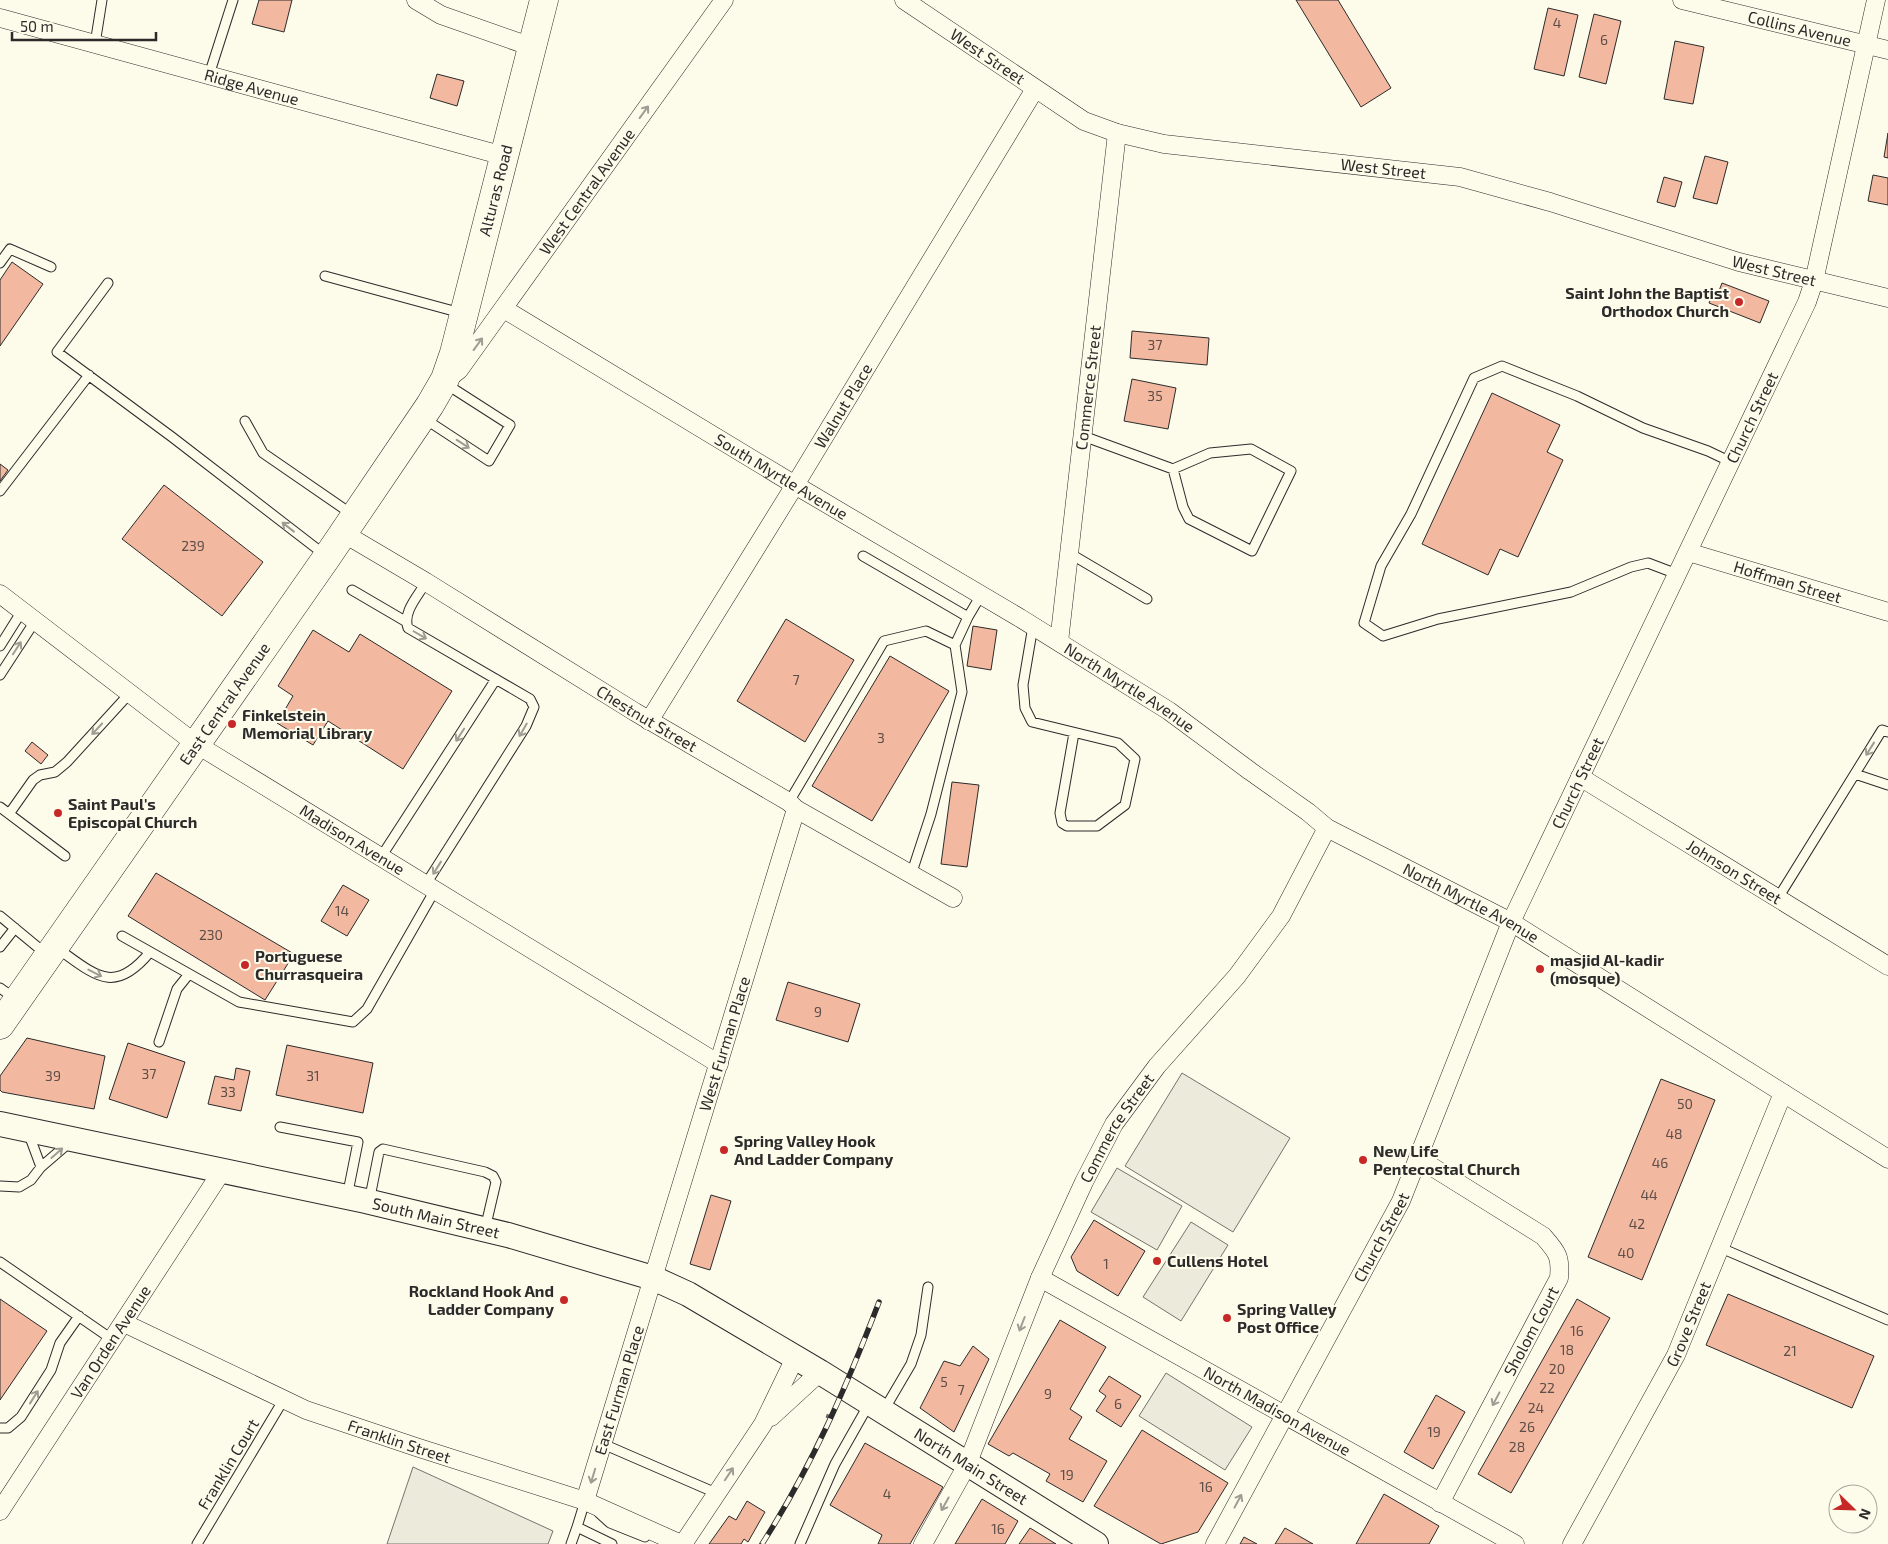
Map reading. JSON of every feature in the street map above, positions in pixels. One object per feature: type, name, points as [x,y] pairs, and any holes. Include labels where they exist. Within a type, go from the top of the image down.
[{"type":"main road","name":"Alturas Road","points":[[444,381],[464,314],[544,0]]},
{"type":"main road","name":"East Central Avenue","points":[[0,1025],[8,994],[52,951],[327,557],[422,417],[444,381]]},
{"type":"main road","name":"South Main Street","points":[[0,1124],[508,1234],[653,1278],[688,1294],[845,1388]]},
{"type":"main road","name":"North Main Street","points":[[845,1388],[1096,1544]]},
{"type":"street","points":[[416,0],[441,15],[532,47]]},
{"type":"street","name":"West Central Avenue","points":[[444,381],[459,370],[504,309],[724,0]]},
{"type":"street","name":"West Street","points":[[904,0],[1084,121],[1117,133],[1164,144],[1460,177],[1550,202],[1739,262],[1888,298]]},
{"type":"street","name":"Collins Avenue","points":[[1682,0],[1888,50]]},
{"type":"street","name":"Church Street","points":[[1215,1544],[1401,1201],[1511,922],[1807,302],[1814,281],[1876,0]]},
{"type":"street","name":"Ridge Avenue","points":[[0,18],[504,156]]},
{"type":"street","name":"Walnut Place","points":[[649,721],[795,485],[1035,89]]},
{"type":"street","name":"Commerce Street","points":[[1059,642],[1117,133]]},
{"type":"street","name":"South Myrtle Avenue","points":[[504,309],[1059,642]]},
{"type":"street","name":"Chestnut Street","points":[[349,525],[426,582],[649,721],[792,806],[953,898]]},
{"type":"street","name":"Hoffman Street","points":[[1688,552],[1888,612]]},
{"type":"street","name":"Madison Avenue","points":[[0,594],[196,744],[719,1064]]},
{"type":"street","name":"North Myrtle Avenue","points":[[1059,642],[1169,710],[1327,828],[1511,922],[1888,1159]]},
{"type":"street","name":"Johnson Street","points":[[1580,777],[1888,966]]},
{"type":"street","name":"West Furman Place","points":[[653,1278],[719,1064],[792,806]]},
{"type":"street","name":"Commerce Street","points":[[923,1544],[967,1465],[1040,1278],[1084,1182],[1114,1124],[1157,1066],[1237,976],[1281,916],[1327,828]]},
{"type":"street","name":"Grove Street","points":[[1572,1544],[1676,1355],[1721,1248],[1782,1093]]},
{"type":"street","name":"Sholom Court","points":[[1418,1158],[1542,1236],[1554,1249],[1560,1262],[1559,1278],[1440,1503]]},
{"type":"street","name":"Van Orden Avenue","points":[[0,1511],[222,1171]]},
{"type":"street","name":"East Furman Place","points":[[585,1501],[653,1278]]},
{"type":"street","name":"North Madison Avenue","points":[[1040,1278],[1515,1544]]},
{"type":"street","name":"Franklin Street","points":[[124,1323],[306,1410],[585,1501],[682,1544]]},
{"type":"street","points":[[682,1544],[763,1424],[795,1358]]},
{"type":"street","points":[[763,1424],[820,1372]]},
{"type":"lane","points":[[95,44],[102,0]]},
{"type":"lane","points":[[209,75],[233,0]]},
{"type":"lane","points":[[0,263],[10,249],[52,267]]},
{"type":"lane","points":[[325,276],[464,314]]},
{"type":"lane","points":[[108,284],[57,352],[172,437],[327,557]]},
{"type":"lane","points":[[1677,574],[1648,563],[1630,567],[1571,592],[1438,619],[1382,636],[1364,623],[1381,566],[1411,514],[1474,378],[1502,366],[1578,396],[1643,428],[1708,451],[1731,462]]},
{"type":"lane","points":[[0,491],[89,375]]},
{"type":"lane","points":[[422,417],[489,461],[510,425],[444,381]]},
{"type":"lane","points":[[245,421],[263,453],[349,525]]},
{"type":"lane","points":[[1082,436],[1173,469],[1210,453],[1251,449],[1291,471],[1252,551],[1189,519],[1183,507],[1173,469]]},
{"type":"lane","points":[[1069,553],[1147,599]]},
{"type":"lane","points":[[862,556],[968,617]]},
{"type":"lane","points":[[405,621],[407,613],[426,582]]},
{"type":"lane","points":[[122,936],[239,1002],[353,1022],[367,1009],[431,887],[526,726],[534,707],[530,699],[408,628],[405,621],[352,590]]},
{"type":"lane","points":[[911,875],[931,814],[962,692],[955,645],[981,595]]},
{"type":"lane","points":[[0,646],[29,616]]},
{"type":"lane","points":[[0,675],[29,616]]},
{"type":"lane","points":[[1033,626],[1023,685],[1025,708],[1032,722],[1118,743],[1135,759],[1125,805],[1097,826],[1067,826],[1062,823],[1060,813],[1074,733]]},
{"type":"lane","points":[[792,806],[884,641],[926,631],[955,645]]},
{"type":"lane","points":[[381,857],[496,679]]},
{"type":"lane","points":[[9,814],[33,780],[40,775],[55,772],[67,762],[130,693]]},
{"type":"lane","points":[[1778,898],[1882,730],[1888,732]]},
{"type":"lane","points":[[1855,774],[1888,785]]},
{"type":"lane","points":[[0,807],[65,856]]},
{"type":"lane","points":[[0,916],[15,928],[52,951],[103,977],[114,979],[129,973],[150,952]]},
{"type":"lane","points":[[0,947],[15,928]]},
{"type":"lane","points":[[160,1042],[177,988],[189,974]]},
{"type":"lane","points":[[280,1127],[358,1142],[358,1200]]},
{"type":"lane","points":[[27,1130],[41,1167]]},
{"type":"lane","points":[[0,1186],[19,1187],[30,1180],[41,1167],[73,1140]]},
{"type":"lane","points":[[358,1200],[379,1152],[383,1149],[412,1155],[485,1172],[493,1176],[496,1182],[485,1229]]},
{"type":"lane","points":[[1721,1248],[1888,1320]]},
{"type":"lane","points":[[0,1262],[113,1340]]},
{"type":"lane","points":[[800,1544],[835,1464],[910,1364],[921,1335],[928,1287]]},
{"type":"lane","points":[[0,1428],[8,1428],[21,1417],[51,1370],[60,1343],[79,1316]]},
{"type":"lane","name":"Franklin Court","points":[[198,1544],[284,1399]]},
{"type":"lane","points":[[602,1444],[716,1493]]},
{"type":"lane","points":[[571,1544],[585,1501],[610,1523],[662,1544]]},
{"type":"lane","points":[[577,1528],[612,1544]]},
{"type":"path","points":[[826,1418],[829,1412]]},
{"type":"shaded area","points":[[1182,1073],[1290,1138],[1233,1232],[1125,1166]]},
{"type":"shaded area","points":[[1117,1168],[1182,1206],[1157,1250],[1091,1212]]},
{"type":"shaded area","points":[[1191,1222],[1228,1245],[1181,1321],[1143,1297]]},
{"type":"shaded area","points":[[1166,1373],[1252,1427],[1225,1470],[1139,1416]]},
{"type":"shaded area","points":[[413,1467],[553,1531],[548,1544],[387,1544]]},
{"type":"building","points":[[259,0],[292,0],[284,32],[252,24]]},
{"type":"building","points":[[1296,0],[1338,0],[1391,88],[1361,107]]},
{"type":"building","points":[[1548,8],[1578,15],[1564,76],[1534,69]]},
{"type":"building","points":[[1594,14],[1621,21],[1606,84],[1579,77]]},
{"type":"building","points":[[1675,41],[1704,47],[1693,104],[1664,99]]},
{"type":"building","points":[[437,74],[464,81],[457,106],[430,98]]},
{"type":"building","points":[[1888,133],[1888,158],[1884,157]]},
{"type":"building","points":[[1705,156],[1728,162],[1717,204],[1693,198]]},
{"type":"building","points":[[1873,175],[1888,178],[1888,205],[1868,201]]},
{"type":"building","points":[[1664,177],[1682,182],[1675,207],[1657,202]]},
{"type":"building","points":[[12,262],[43,284],[0,346],[0,280]]},
{"type":"building","name":"Saint John the Baptist Orthodox Church","points":[[1722,283],[1769,301],[1760,323],[1709,303],[1713,294],[1717,296]]},
{"type":"building","points":[[1132,331],[1209,338],[1207,365],[1130,358]]},
{"type":"building","points":[[1132,379],[1176,388],[1168,429],[1124,421]]},
{"type":"building","points":[[1492,393],[1560,425],[1547,452],[1563,460],[1518,557],[1500,549],[1488,575],[1422,544]]},
{"type":"building","points":[[0,464],[8,470],[0,481]]},
{"type":"building","points":[[164,485],[263,562],[222,616],[122,539]]},
{"type":"building","points":[[786,619],[854,660],[805,742],[737,701]]},
{"type":"building","points":[[973,626],[997,630],[991,670],[967,666]]},
{"type":"building","points":[[313,630],[349,652],[360,634],[452,691],[403,769],[328,721],[313,745],[277,723],[293,696],[278,686]]},
{"type":"building","points":[[890,656],[949,691],[872,821],[812,786]]},
{"type":"building","points":[[32,742],[48,755],[41,764],[25,751]]},
{"type":"building","points":[[952,782],[979,785],[967,867],[941,864]]},
{"type":"building","points":[[156,873],[294,954],[265,1000],[128,916]]},
{"type":"building","points":[[343,885],[369,900],[347,936],[321,921]]},
{"type":"building","points":[[788,982],[860,1004],[848,1042],[776,1020]]},
{"type":"building","points":[[27,1038],[105,1056],[94,1109],[2,1092],[0,1090],[0,1076]]},
{"type":"building","points":[[128,1043],[185,1062],[167,1118],[109,1099]]},
{"type":"building","points":[[287,1045],[373,1063],[363,1113],[276,1095]]},
{"type":"building","points":[[236,1068],[250,1071],[241,1111],[208,1104],[215,1076],[234,1080]]},
{"type":"building","points":[[1661,1079],[1715,1100],[1642,1280],[1588,1257]]},
{"type":"building","points":[[711,1195],[731,1201],[710,1270],[690,1264]]},
{"type":"building","points":[[1094,1220],[1145,1251],[1118,1296],[1077,1271],[1071,1257]]},
{"type":"building","points":[[1728,1294],[1874,1356],[1852,1408],[1706,1345]]},
{"type":"building","points":[[0,1299],[47,1331],[0,1400]]},
{"type":"building","points":[[1577,1299],[1610,1318],[1511,1493],[1478,1474]]},
{"type":"building","points":[[1060,1320],[1106,1347],[1070,1409],[1082,1417],[1069,1439],[1107,1461],[1083,1502],[1046,1481],[1050,1474],[1013,1453],[1009,1456],[988,1444]]},
{"type":"building","points":[[973,1346],[989,1359],[954,1432],[920,1408],[944,1361],[960,1366]]},
{"type":"building","points":[[1109,1376],[1141,1396],[1121,1427],[1096,1411],[1106,1396],[1099,1391]]},
{"type":"building","points":[[1436,1395],[1465,1412],[1433,1469],[1404,1452]]},
{"type":"building","points":[[1142,1430],[1228,1483],[1198,1532],[1161,1544],[1094,1506]]},
{"type":"building","points":[[865,1443],[943,1487],[910,1544],[878,1544],[882,1535],[830,1505]]},
{"type":"building","points":[[1384,1494],[1439,1526],[1429,1544],[1356,1544]]},
{"type":"building","points":[[982,1499],[1018,1521],[1005,1544],[955,1544]]},
{"type":"building","points":[[747,1501],[765,1512],[748,1542],[744,1539],[741,1544],[709,1544],[729,1516],[736,1520]]},
{"type":"building","points":[[1030,1528],[1056,1544],[1019,1544]]},
{"type":"building","points":[[1285,1528],[1313,1544],[1275,1544]]},
{"type":"building","points":[[1244,1537],[1257,1544],[1240,1544]]},
{"type":"railway","points":[[762,1544],[797,1485],[827,1426],[879,1302]]},
{"type":"place","name":"Saint John the Baptist Orthodox Church","points":[[1739,302]]},
{"type":"place","name":"Finkelstein Memorial Library","points":[[232,724]]},
{"type":"place","name":"Saint Paul's Episcopal Church","points":[[58,813]]},
{"type":"place","name":"Portuguese Churrasqueira","points":[[245,965]]},
{"type":"place","name":"masjid Al-kadir (mosque)","points":[[1540,969]]},
{"type":"place","name":"Spring Valley Hook And Ladder Company","points":[[724,1150]]},
{"type":"place","name":"New Life Pentecostal Church","points":[[1363,1160]]},
{"type":"place","name":"Cullens Hotel","points":[[1157,1261]]},
{"type":"place","name":"Rockland Hook And Ladder Company","points":[[564,1300]]},
{"type":"place","name":"Spring Valley Post Office","points":[[1227,1318]]}]
